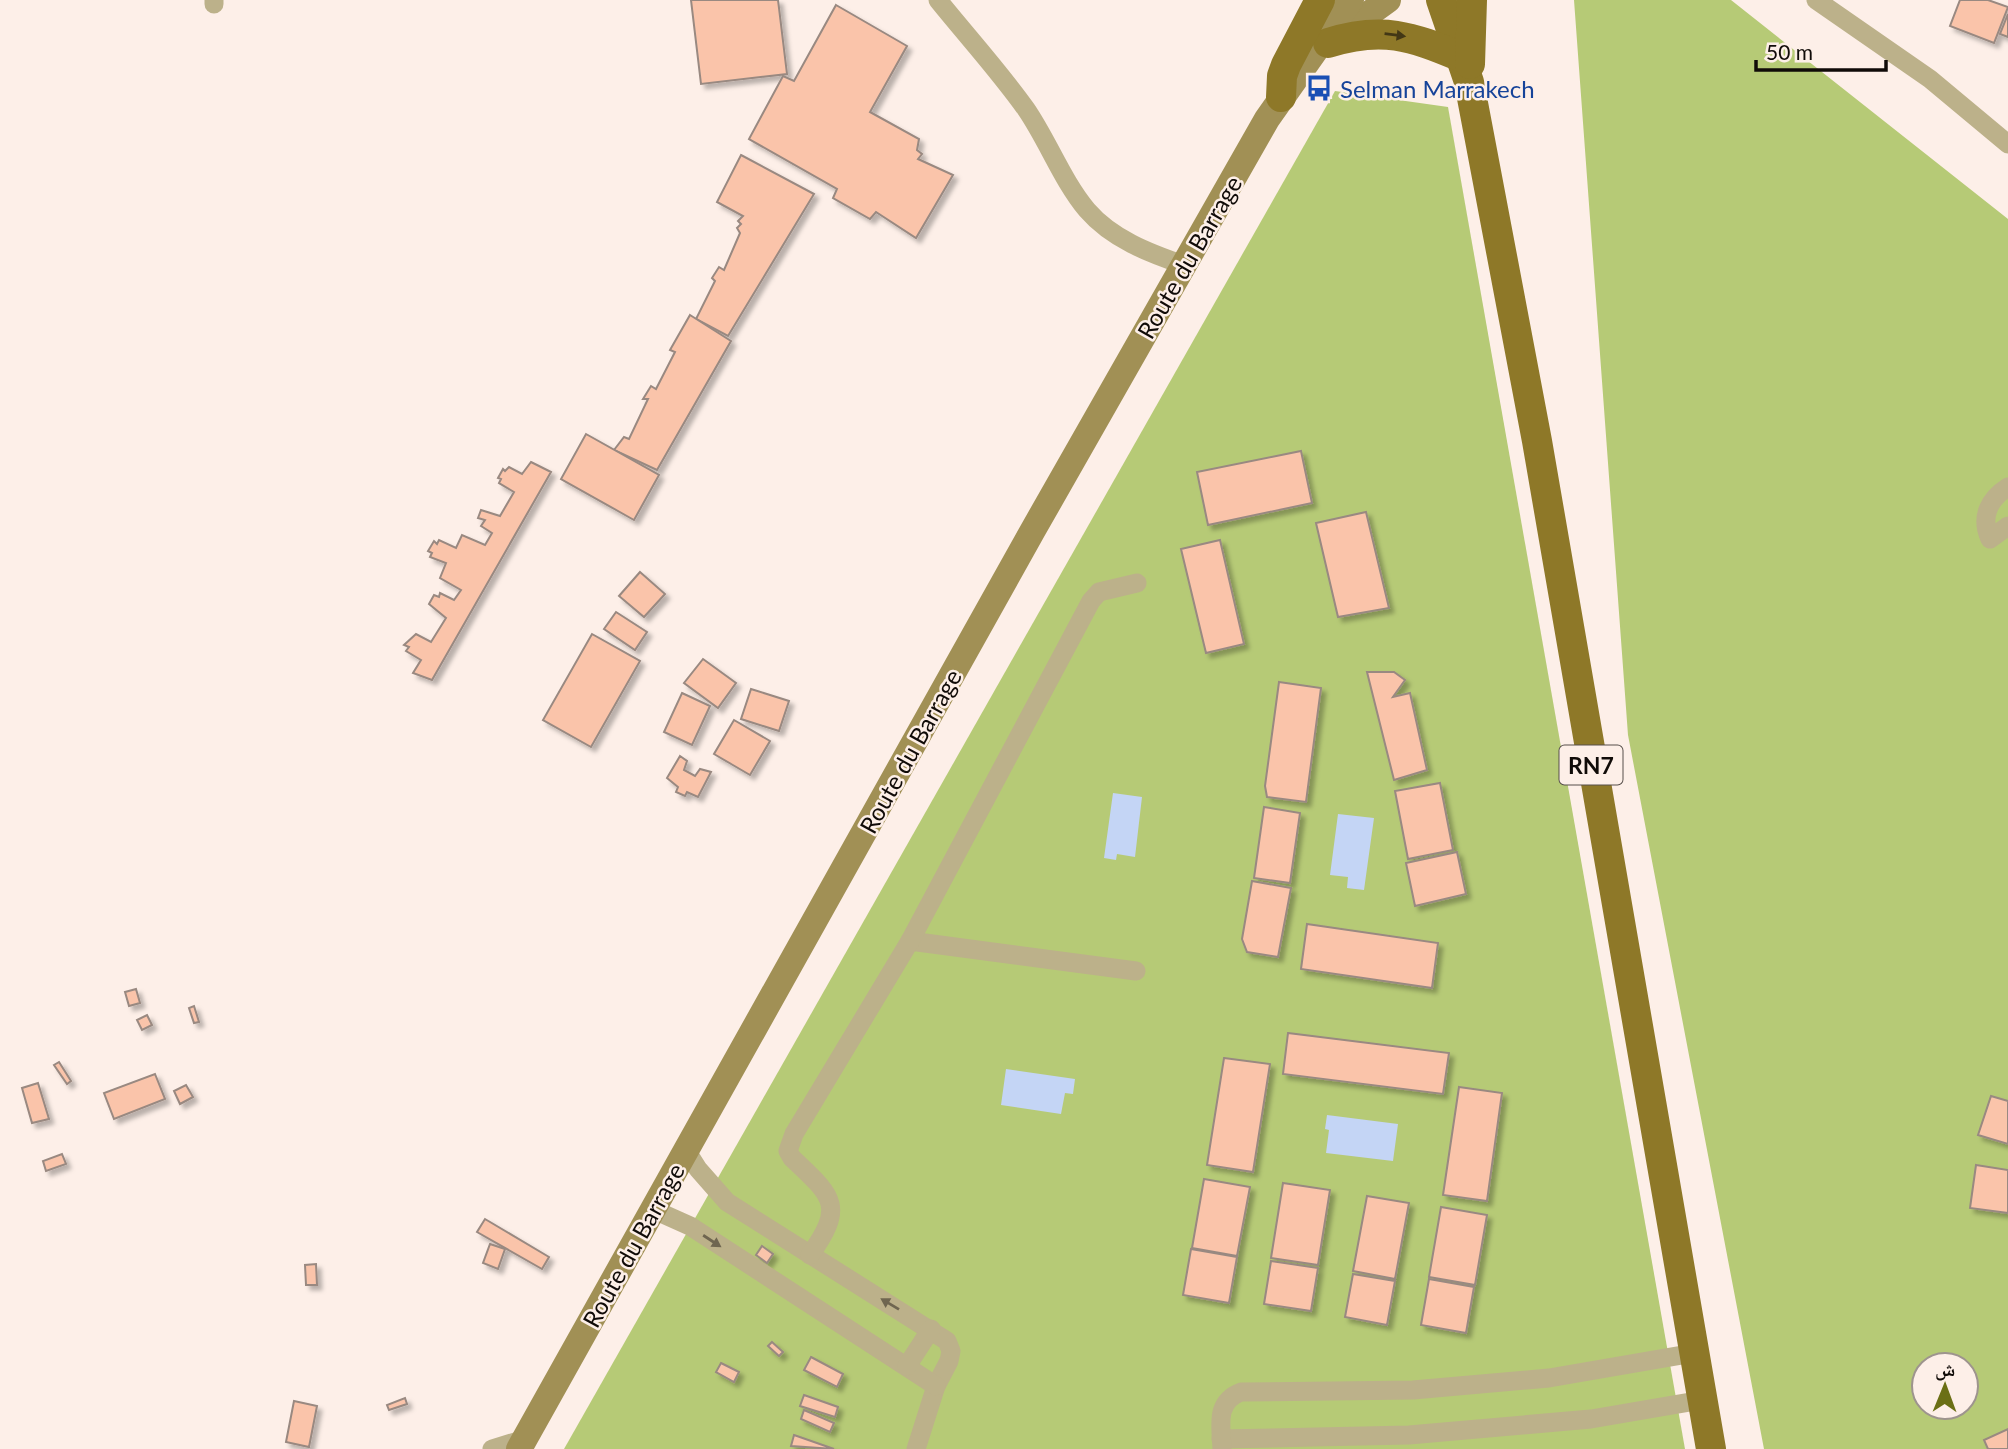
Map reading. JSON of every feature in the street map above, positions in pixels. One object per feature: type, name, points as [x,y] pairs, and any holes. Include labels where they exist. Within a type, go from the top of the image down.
[{"type":"main road","name":"Route du Barrage","points":[[522,1444],[1184,265],[1281,97],[1319,51],[1351,0]]},
{"type":"main road","name":"Route du Barrage","points":[[1319,51],[1388,0]]},
{"type":"main road","name":"RN7","points":[[1441,0],[1465,69],[1537,442],[1711,1449]]},
{"type":"main road","name":"RN7","points":[[1465,69],[1472,0]]},
{"type":"main road","points":[[1281,97],[1282,76],[1314,3]]},
{"type":"main road","points":[[1319,51],[1367,33],[1395,33],[1420,39],[1465,69]]},
{"type":"street","points":[[938,0],[1024,106],[1087,209],[1104,227],[1125,240],[1184,265]]},
{"type":"street","points":[[1816,0],[1930,79],[2008,144]]},
{"type":"street","points":[[2008,487],[1995,496],[1985,517],[1990,539],[2008,526]]},
{"type":"street","points":[[810,1255],[827,1229],[831,1211],[828,1193],[792,1158],[789,1145],[910,941],[1091,601],[1099,592],[1137,583]]},
{"type":"street","points":[[910,941],[1136,971]]},
{"type":"street","points":[[686,1150],[711,1186],[727,1202],[947,1341],[951,1351],[936,1386],[916,1449]]},
{"type":"street","points":[[652,1209],[690,1226],[936,1386]]},
{"type":"street","points":[[907,1366],[931,1329]]},
{"type":"street","points":[[1694,1353],[1549,1378],[1413,1390],[1241,1392],[1229,1397],[1221,1407],[1222,1444],[1409,1436],[1591,1419],[1702,1401]]},
{"type":"street","points":[[492,1449],[522,1444]]},
{"type":"green space","points":[[1574,0],[1731,0],[2008,219],[2008,1449],[1764,1449],[1628,735]]},
{"type":"green space","points":[[1335,91],[1448,107],[1685,1449],[564,1449]]},
{"type":"water","points":[[1113,793],[1142,797],[1135,857],[1117,854],[1116,860],[1104,858]]},
{"type":"water","points":[[1338,814],[1374,818],[1364,890],[1347,888],[1348,877],[1330,875]]},
{"type":"water","points":[[1006,1069],[1075,1079],[1073,1094],[1065,1093],[1061,1114],[1001,1105]]},
{"type":"water","points":[[1327,1115],[1398,1124],[1393,1161],[1326,1153],[1329,1130],[1325,1129]]},
{"type":"building","points":[[691,0],[778,0],[787,74],[701,84]]},
{"type":"building","points":[[1960,0],[1988,0],[2008,7],[1994,43],[1950,26]]},
{"type":"building","points":[[836,5],[907,46],[870,112],[919,139],[917,150],[922,154],[918,159],[953,175],[916,238],[876,212],[870,219],[833,198],[837,189],[749,139],[783,76],[794,81]]},
{"type":"building","points":[[2008,14],[2008,37],[2000,34]]},
{"type":"building","points":[[741,155],[814,194],[728,336],[696,319],[715,281],[712,278],[719,267],[724,270],[740,233],[737,228],[741,224],[738,221],[743,216],[717,202]]},
{"type":"building","points":[[690,315],[731,341],[657,470],[614,450],[624,437],[629,439],[648,399],[643,399],[651,386],[656,389],[675,352],[670,350]]},
{"type":"building","points":[[586,434],[659,475],[634,520],[561,479]]},
{"type":"building","points":[[1301,451],[1312,503],[1208,525],[1197,472]]},
{"type":"building","points":[[531,462],[551,472],[432,680],[413,673],[421,660],[406,651],[409,647],[404,645],[416,634],[431,642],[446,618],[429,604],[434,595],[439,597],[440,593],[454,600],[461,590],[440,578],[446,563],[430,557],[432,553],[428,551],[434,541],[437,544],[439,540],[456,548],[462,535],[485,545],[492,533],[481,526],[485,520],[478,518],[481,510],[500,516],[514,492],[499,483],[501,479],[498,478],[503,469],[505,471],[509,467],[522,474]]},
{"type":"building","points":[[1366,512],[1389,608],[1338,617],[1316,523]]},
{"type":"building","points":[[1220,540],[1244,644],[1206,653],[1181,549]]},
{"type":"building","points":[[640,572],[665,594],[644,617],[619,596]]},
{"type":"building","points":[[616,612],[647,632],[635,650],[604,629]]},
{"type":"building","points":[[592,634],[640,661],[591,747],[543,720]]},
{"type":"building","points":[[703,659],[736,683],[718,708],[684,683]]},
{"type":"building","points":[[1367,672],[1394,672],[1405,680],[1393,697],[1410,693],[1427,770],[1394,780]]},
{"type":"building","points":[[1279,682],[1321,688],[1306,802],[1267,797],[1265,786]]},
{"type":"building","points":[[751,689],[789,701],[779,731],[741,719]]},
{"type":"building","points":[[682,693],[710,706],[692,745],[664,732]]},
{"type":"building","points":[[734,720],[770,741],[750,775],[714,754]]},
{"type":"building","points":[[680,756],[687,761],[684,770],[695,776],[700,769],[711,772],[698,797],[687,792],[685,796],[676,792],[678,787],[667,778]]},
{"type":"building","points":[[1440,783],[1453,850],[1408,859],[1395,791]]},
{"type":"building","points":[[1264,807],[1300,813],[1290,883],[1254,878]]},
{"type":"building","points":[[1457,852],[1466,894],[1415,906],[1406,863]]},
{"type":"building","points":[[1252,881],[1291,888],[1278,957],[1247,952],[1242,939]]},
{"type":"building","points":[[1307,924],[1438,943],[1432,988],[1301,969]]},
{"type":"building","points":[[136,989],[140,1003],[129,1006],[125,992]]},
{"type":"building","points":[[194,1006],[199,1022],[194,1023],[189,1008]]},
{"type":"building","points":[[147,1015],[152,1025],[142,1030],[137,1020]]},
{"type":"building","points":[[1288,1033],[1449,1053],[1443,1094],[1283,1074]]},
{"type":"building","points":[[1224,1058],[1270,1064],[1253,1172],[1207,1165]]},
{"type":"building","points":[[59,1062],[71,1081],[67,1084],[54,1065]]},
{"type":"building","points":[[155,1074],[165,1099],[114,1119],[104,1093]]},
{"type":"building","points":[[38,1083],[49,1119],[32,1123],[22,1088]]},
{"type":"building","points":[[186,1085],[193,1097],[180,1104],[174,1091]]},
{"type":"building","points":[[1459,1087],[1502,1093],[1487,1201],[1443,1195]]},
{"type":"building","points":[[1991,1096],[2008,1101],[2008,1144],[1978,1135]]},
{"type":"building","points":[[62,1154],[66,1164],[46,1171],[43,1161]]},
{"type":"building","points":[[1976,1165],[2008,1170],[2008,1213],[1970,1208]]},
{"type":"building","points":[[1204,1179],[1250,1187],[1237,1256],[1192,1248]]},
{"type":"building","points":[[1283,1183],[1330,1190],[1318,1265],[1271,1258]]},
{"type":"building","points":[[1367,1196],[1409,1203],[1395,1279],[1353,1271]]},
{"type":"building","points":[[1441,1207],[1487,1215],[1475,1285],[1429,1277]]},
{"type":"building","points":[[485,1219],[549,1257],[542,1269],[477,1232]]},
{"type":"building","points":[[490,1244],[505,1249],[498,1269],[483,1263]]},
{"type":"building","points":[[762,1246],[773,1254],[767,1263],[756,1255]]},
{"type":"building","points":[[1191,1249],[1237,1257],[1229,1303],[1183,1295]]},
{"type":"building","points":[[1271,1261],[1318,1268],[1311,1311],[1264,1304]]},
{"type":"building","points":[[316,1264],[317,1285],[306,1285],[305,1265]]},
{"type":"building","points":[[1353,1274],[1395,1281],[1387,1325],[1345,1317]]},
{"type":"building","points":[[1429,1279],[1474,1287],[1466,1333],[1421,1325]]},
{"type":"building","points":[[772,1342],[783,1352],[779,1356],[768,1346]]},
{"type":"building","points":[[811,1357],[843,1374],[837,1387],[804,1370]]},
{"type":"building","points":[[721,1363],[739,1372],[734,1382],[716,1372]]},
{"type":"building","points":[[804,1395],[838,1407],[835,1417],[800,1406]]},
{"type":"building","points":[[405,1398],[407,1404],[389,1410],[387,1405]]},
{"type":"building","points":[[294,1401],[317,1406],[309,1447],[286,1442]]},
{"type":"building","points":[[804,1410],[834,1423],[830,1432],[801,1419]]},
{"type":"building","points":[[2008,1429],[2008,1449],[1988,1449],[1984,1440]]},
{"type":"building","points":[[794,1435],[834,1449],[791,1446]]},
{"type":"place","name":"Selman Marrakech","points":[[1319,88]]}]
